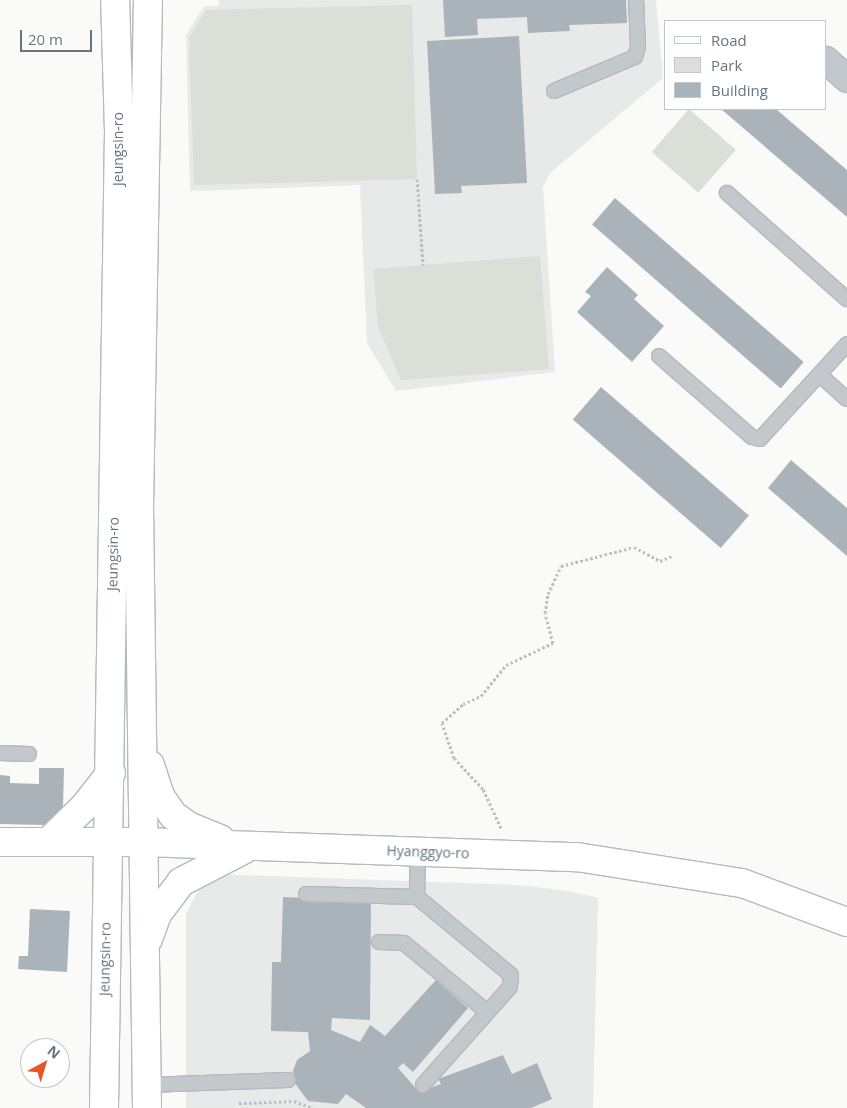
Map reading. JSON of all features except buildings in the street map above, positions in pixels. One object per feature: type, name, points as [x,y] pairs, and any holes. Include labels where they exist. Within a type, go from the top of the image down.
[{"type":"main road","name":"Jeungsin-ro","points":[[104,1108],[105,960],[110,842],[119,131],[115,0]]},
{"type":"main road","name":"Jeungsin-ro","points":[[146,1097],[139,508],[148,0]]},
{"type":"main road","points":[[142,742],[160,796],[173,815],[201,833],[248,848]]},
{"type":"main road","points":[[48,842],[85,806],[111,773]]},
{"type":"main road","name":"Hyanggyo-ro","points":[[0,842],[143,842],[248,848],[577,857],[742,883],[847,922]]},
{"type":"main road","points":[[144,948],[158,914],[181,882],[192,874],[248,848]]},
{"type":"street","points":[[827,61],[847,79]]},
{"type":"lane","points":[[554,91],[635,57],[638,47],[636,0]]},
{"type":"lane","points":[[727,194],[847,299]]},
{"type":"lane","points":[[659,356],[757,439],[767,436],[847,344]]},
{"type":"lane","points":[[820,375],[847,399]]},
{"type":"lane","points":[[0,754],[29,754]]},
{"type":"lane","points":[[417,897],[418,852]]},
{"type":"lane","points":[[306,894],[417,897],[511,975],[510,987],[423,1085]]},
{"type":"lane","points":[[379,942],[404,943],[488,1012]]},
{"type":"lane","points":[[146,1097],[288,1080]]},
{"type":"path","points":[[417,179],[423,264]]},
{"type":"path","points":[[475,854],[502,843],[500,822],[483,789],[454,758],[442,723],[463,704],[481,696],[506,665],[553,643],[545,613],[548,594],[561,566],[634,547],[660,561],[674,555]]},
{"type":"path","points":[[239,1103],[294,1101],[313,1108]]},
{"type":"shaded area","points":[[219,0],[656,0],[663,78],[550,173],[543,187],[555,372],[396,391],[367,343],[360,185],[190,191],[186,35],[204,6],[219,6]]},
{"type":"shaded area","points":[[214,874],[518,885],[569,891],[598,898],[593,1108],[186,1108],[186,914],[198,891]]},
{"type":"green space","points":[[412,5],[417,179],[194,185],[189,37],[206,10]]},
{"type":"green space","points":[[688,110],[736,150],[698,193],[652,152]]},
{"type":"green space","points":[[540,256],[549,369],[401,380],[378,327],[373,269]]}]
